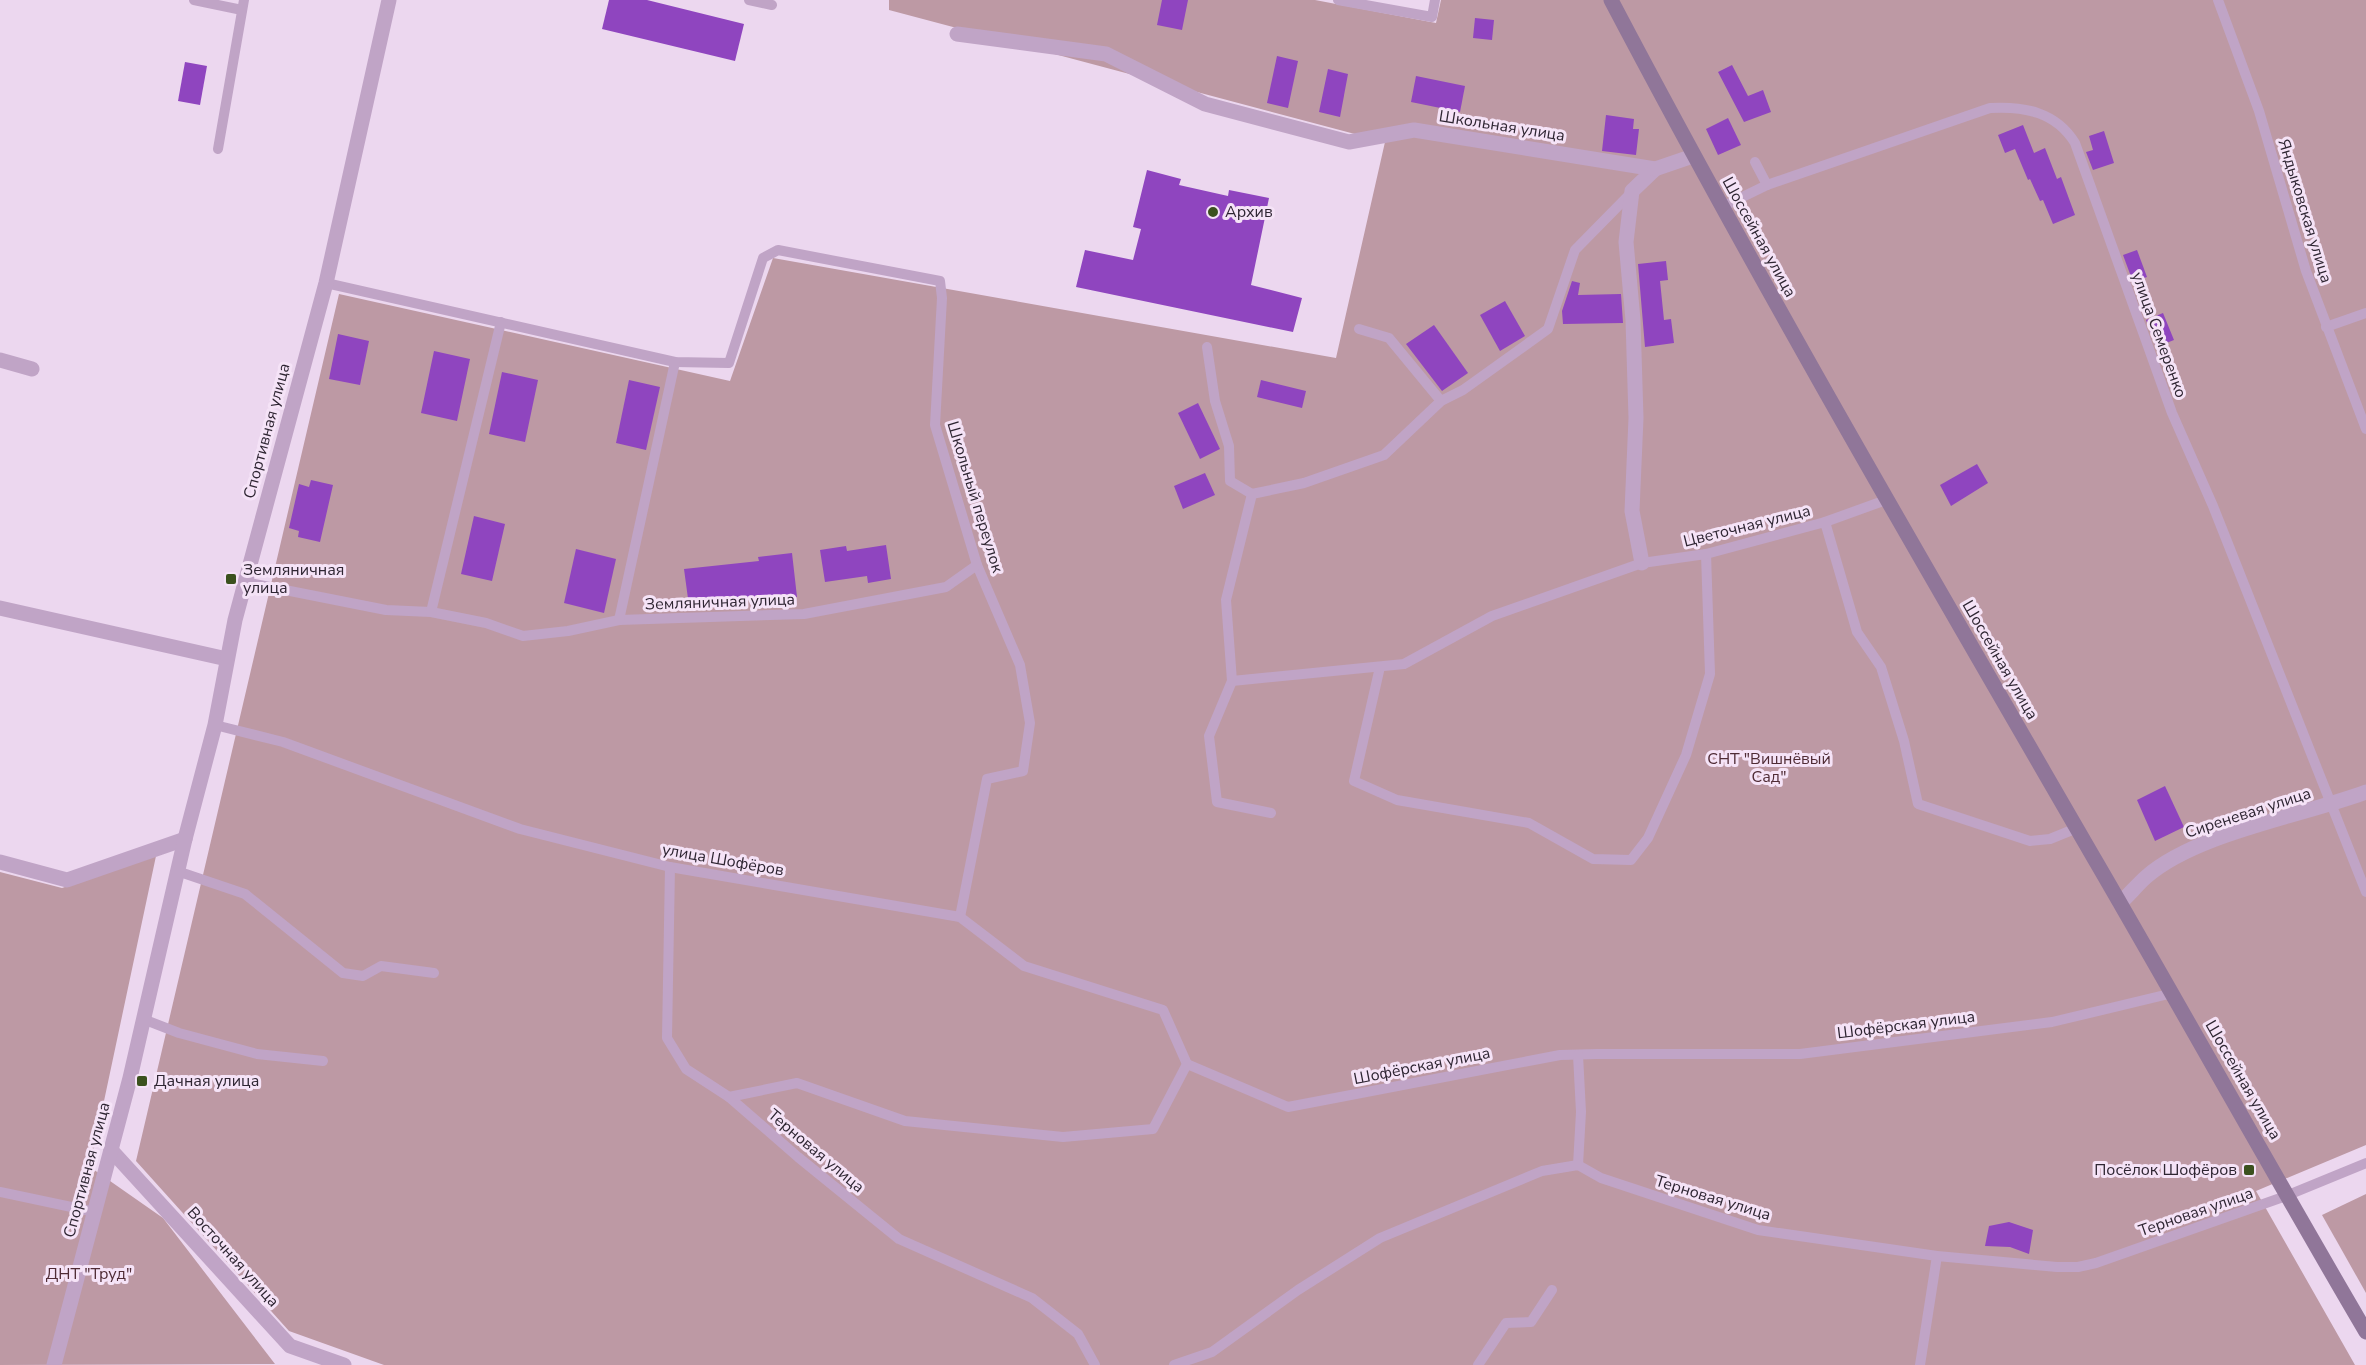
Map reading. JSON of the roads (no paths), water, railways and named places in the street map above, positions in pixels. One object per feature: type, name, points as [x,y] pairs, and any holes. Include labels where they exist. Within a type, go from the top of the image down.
[{"type":"street","name":"Спортивная улица","points":[[54,1365],[111,1150],[184,839],[215,724],[245,582],[326,283],[389,0]]},
{"type":"street","name":"Шоссейная улица","points":[[1611,0],[1693,156],[1886,500],[2173,993],[2286,1196],[2366,1332]]},
{"type":"street","name":"Школьная улица","points":[[957,34],[1106,54],[1205,104],[1349,142],[1414,130],[1655,169]]},
{"type":"street","points":[[1642,563],[1632,511],[1636,418],[1633,320],[1626,242],[1632,191],[1655,169],[1693,156]]},
{"type":"street","points":[[0,360],[32,369]]},
{"type":"street","points":[[0,608],[227,659]]},
{"type":"street","name":"Сиреневая улица","points":[[2120,903],[2147,876],[2186,852],[2234,833],[2366,792]]},
{"type":"street","points":[[0,862],[67,880],[184,839]]},
{"type":"street","name":"Восточная улица","points":[[111,1150],[290,1346],[344,1365]]},
{"type":"lane","points":[[194,0],[243,5],[218,149]]},
{"type":"lane","points":[[749,0],[772,5]]},
{"type":"lane","points":[[1338,0],[1432,17],[1435,0]]},
{"type":"lane","name":"Яндыковская улица","points":[[2219,0],[2259,111],[2306,271],[2366,429]]},
{"type":"lane","name":"улица Семеренко","points":[[1722,207],[1767,185],[1990,108],[2006,107],[2032,111],[2054,120],[2066,129],[2075,143],[2172,413],[2213,506],[2366,892]]},
{"type":"lane","points":[[1755,162],[1767,185]]},
{"type":"lane","points":[[1207,347],[1215,401],[1229,446],[1230,481],[1252,494],[1304,483],[1384,455],[1441,401],[1463,390],[1548,329],[1575,250],[1632,191]]},
{"type":"lane","name":"Школьный переулок","points":[[675,362],[729,363],[763,258],[778,250],[940,281],[942,298],[936,425],[977,565],[1020,665],[1029,723],[1023,771],[987,779],[960,917]]},
{"type":"lane","points":[[326,283],[675,362],[619,620]]},
{"type":"lane","points":[[2326,327],[2366,313]]},
{"type":"lane","points":[[431,612],[501,322]]},
{"type":"lane","points":[[1359,329],[1389,338],[1441,401]]},
{"type":"lane","points":[[1252,494],[1226,600],[1232,681],[1209,736],[1217,802],[1271,813]]},
{"type":"lane","points":[[1825,522],[1886,500]]},
{"type":"lane","name":"Цветочная улица","points":[[1232,681],[1404,664],[1491,616],[1642,563],[1706,554],[1825,522],[1857,632],[1881,667],[1904,741],[1918,804],[2030,841],[2050,839],[2077,828]]},
{"type":"lane","points":[[1380,668],[1354,781],[1397,800],[1529,823],[1593,859],[1630,860],[1648,838],[1686,755],[1710,674],[1706,554]]},
{"type":"lane","name":"Земляничная улица","points":[[245,582],[386,610],[431,612],[486,623],[523,636],[568,631],[619,620],[804,614],[946,587],[977,565]]},
{"type":"lane","name":"улица Шофёров","points":[[215,724],[283,742],[520,829],[670,867],[960,917],[1024,966],[1163,1011],[1187,1064]]},
{"type":"lane","name":"Терновая улица","points":[[670,867],[667,1038],[686,1069],[729,1097],[798,1157],[899,1239],[1032,1299],[1078,1334],[1095,1365]]},
{"type":"lane","points":[[177,871],[245,894],[342,973],[363,976],[381,966],[434,973]]},
{"type":"lane","name":"Шофёрская улица","points":[[1187,1064],[1288,1107],[1560,1055],[1800,1054],[2052,1022],[2173,993]]},
{"type":"lane","points":[[143,1019],[179,1033],[257,1054],[323,1061]]},
{"type":"lane","points":[[1174,1365],[1212,1353],[1298,1290],[1380,1238],[1542,1171],[1578,1165],[1581,1113],[1578,1055]]},
{"type":"lane","points":[[729,1097],[797,1083],[905,1121],[1063,1137],[1153,1129],[1187,1064]]},
{"type":"lane","name":"Терновая улица","points":[[1578,1165],[1601,1179],[1758,1230],[1937,1256],[2079,1267],[2286,1196],[2366,1163]]},
{"type":"lane","points":[[0,1192],[95,1212]]},
{"type":"lane","points":[[1920,1365],[1937,1256]]},
{"type":"lane","points":[[1478,1365],[1506,1323],[1531,1322],[1552,1290]]},
{"type":"place","name":"Архив","points":[[1213,212]]},
{"type":"place","name":"Земляничная улица","points":[[231,579]]},
{"type":"place","name":"Дачная улица","points":[[142,1081]]},
{"type":"place","name":"Посёлок Шофёров","points":[[2249,1170]]},
{"type":"park label","name":"СНТ \"Вишнёвый Сад\"","points":[[1769,768]]},
{"type":"park label","name":"ДНТ \"Труд\"","points":[[89,1274]]}]
